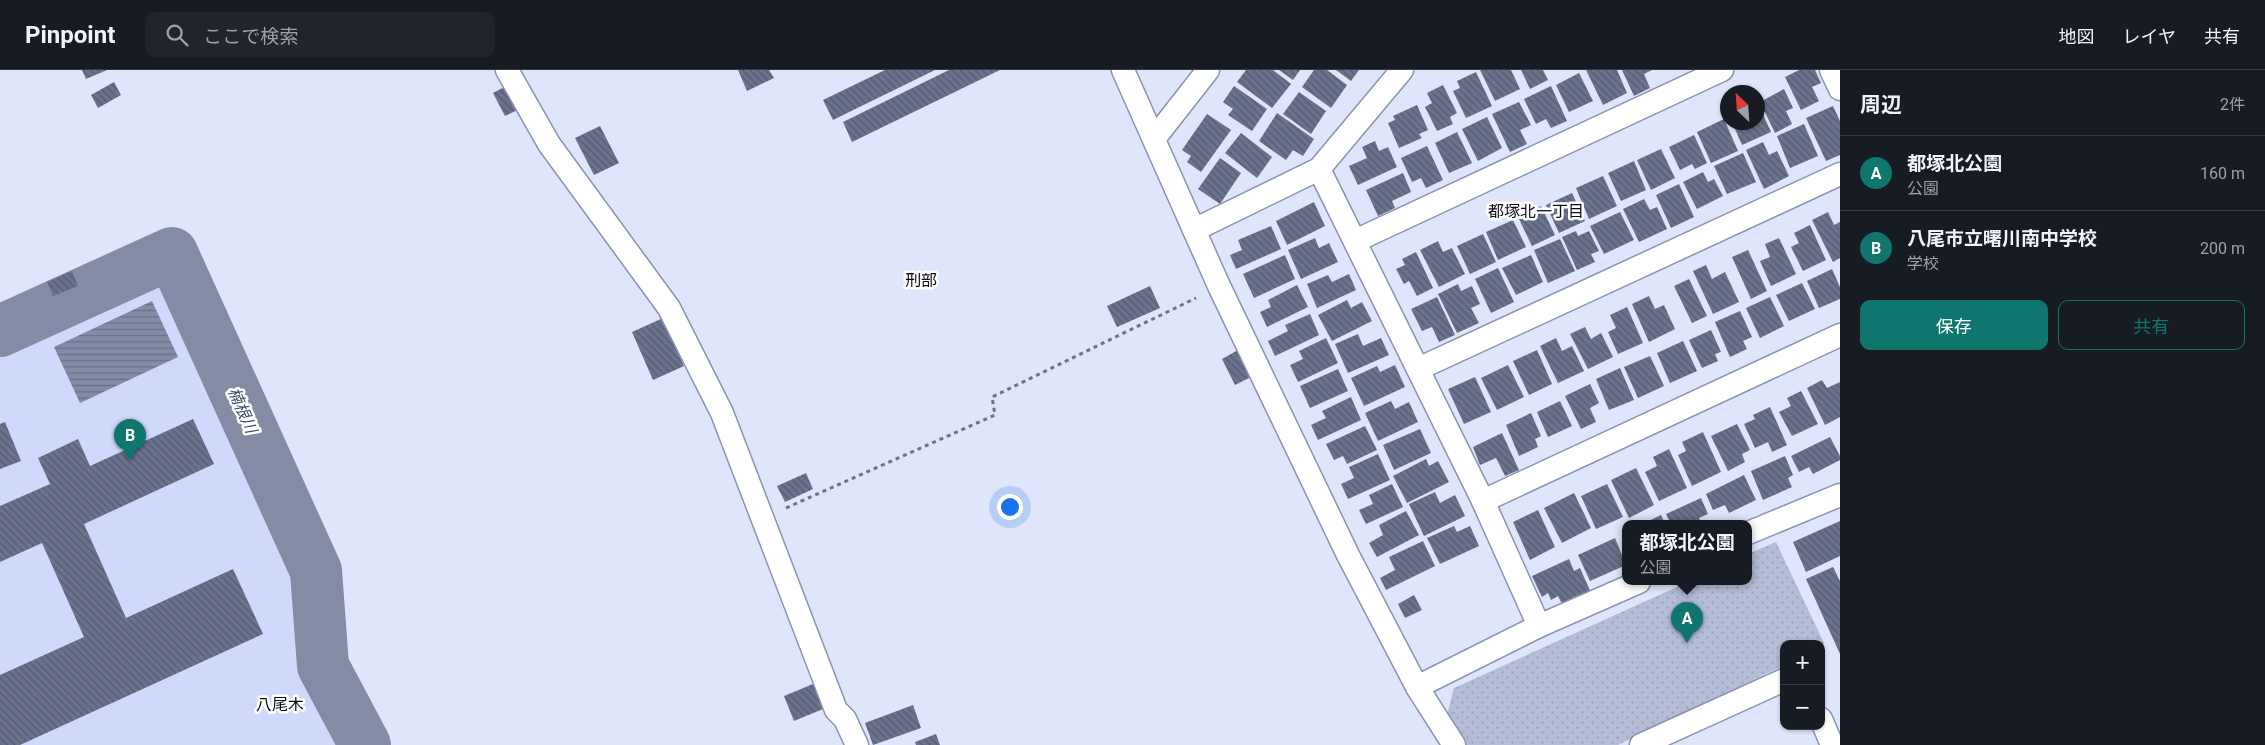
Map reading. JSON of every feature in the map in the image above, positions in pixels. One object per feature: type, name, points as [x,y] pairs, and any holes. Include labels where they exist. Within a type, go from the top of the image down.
[{"type":"street","points":[[506,70],[549,144],[669,308],[722,412],[836,710],[845,719],[857,745]]},
{"type":"street","points":[[1123,70],[1219,286],[1348,555],[1416,687],[1454,745]]},
{"type":"street","points":[[1154,139],[1208,70]]},
{"type":"street","points":[[1194,230],[1319,169],[1402,70]]},
{"type":"street","points":[[1355,241],[1722,70]]},
{"type":"street","points":[[1831,70],[1840,89]]},
{"type":"street","points":[[1319,169],[1483,501],[1539,626]]},
{"type":"street","points":[[1418,369],[1840,174]]},
{"type":"street","points":[[1483,501],[1840,335]]},
{"type":"street","points":[[1752,531],[1840,494]]},
{"type":"street","points":[[1416,687],[1539,626],[1632,585]]},
{"type":"street","points":[[1642,745],[1780,682]]},
{"type":"street","points":[[1825,728],[1832,745]]},
{"type":"path","points":[[762,519],[996,415],[992,397],[1219,286]]},
{"type":"shaded area","points":[[172,262],[310,573],[317,668],[358,745],[0,745],[0,347]]},
{"type":"shaded area","points":[[152,301],[178,357],[80,403],[54,347]]},
{"type":"shaded area","points":[[1776,542],[1823,640],[1780,640],[1780,667],[1618,745],[1464,745],[1447,715],[1454,688],[1681,585],[1752,585],[1752,552]]},
{"type":"building","points":[[82,70],[107,70],[86,79]]},
{"type":"building","points":[[738,70],[769,70],[774,78],[747,91]]},
{"type":"building","points":[[885,70],[935,70],[833,120],[823,100]]},
{"type":"building","points":[[949,70],[1000,70],[852,142],[843,122]]},
{"type":"building","points":[[1246,70],[1273,70],[1291,84],[1272,108],[1237,82]]},
{"type":"building","points":[[1279,70],[1300,70],[1293,80]]},
{"type":"building","points":[[1314,70],[1327,70],[1347,85],[1331,108],[1302,87]]},
{"type":"building","points":[[1336,70],[1359,70],[1351,81]]},
{"type":"building","points":[[1480,70],[1511,70],[1520,89],[1495,101]]},
{"type":"building","points":[[1521,70],[1543,70],[1548,80],[1530,89]]},
{"type":"building","points":[[1586,70],[1617,70],[1627,93],[1603,105]]},
{"type":"building","points":[[1622,70],[1652,70],[1644,74],[1650,88],[1634,96]]},
{"type":"building","points":[[1799,70],[1815,70],[1821,83],[1812,87],[1819,101],[1801,110],[1785,77]]},
{"type":"building","points":[[1476,72],[1492,106],[1466,118],[1453,91],[1460,88],[1457,81]]},
{"type":"building","points":[[1579,73],[1593,101],[1569,112],[1556,85]]},
{"type":"building","points":[[114,82],[121,95],[98,108],[91,95]]},
{"type":"building","points":[[510,84],[522,108],[505,116],[493,93]]},
{"type":"building","points":[[1443,85],[1457,113],[1450,117],[1453,124],[1437,131],[1425,107],[1432,103],[1427,93]]},
{"type":"building","points":[[1234,86],[1267,109],[1252,131],[1228,115],[1233,109],[1223,102]]},
{"type":"building","points":[[1551,86],[1567,121],[1551,128],[1546,119],[1536,124],[1524,99]]},
{"type":"building","points":[[1784,89],[1793,108],[1786,111],[1792,124],[1775,133],[1765,112],[1765,99]]},
{"type":"building","points":[[1299,92],[1326,111],[1311,134],[1283,114]]},
{"type":"building","points":[[1519,102],[1531,125],[1520,130],[1527,144],[1510,152],[1492,114]]},
{"type":"building","points":[[1417,105],[1428,130],[1419,134],[1422,138],[1399,148],[1388,123],[1395,120],[1393,116]]},
{"type":"building","points":[[1833,106],[1840,121],[1840,155],[1826,161],[1806,118]]},
{"type":"building","points":[[1277,113],[1314,139],[1303,156],[1293,150],[1286,160],[1259,141]]},
{"type":"building","points":[[1207,114],[1231,130],[1201,172],[1187,162],[1191,156],[1182,150]]},
{"type":"building","points":[[1487,117],[1502,148],[1478,161],[1462,129]]},
{"type":"building","points":[[1765,119],[1771,132],[1742,145],[1735,130],[1765,130]]},
{"type":"building","points":[[1720,121],[1720,130],[1729,130],[1738,151],[1711,163],[1697,132]]},
{"type":"building","points":[[1804,124],[1818,156],[1790,168],[1777,136]]},
{"type":"building","points":[[600,126],[619,163],[594,175],[575,138]]},
{"type":"building","points":[[1457,132],[1472,163],[1449,173],[1435,143]]},
{"type":"building","points":[[1241,133],[1272,157],[1257,178],[1225,153]]},
{"type":"building","points":[[1694,135],[1707,163],[1695,169],[1692,164],[1680,170],[1669,147]]},
{"type":"building","points":[[1375,141],[1379,151],[1388,147],[1397,167],[1358,185],[1349,166],[1367,158],[1362,147]]},
{"type":"building","points":[[1763,142],[1769,155],[1777,151],[1789,176],[1764,189],[1746,150]]},
{"type":"building","points":[[1427,146],[1443,180],[1426,188],[1421,178],[1412,182],[1401,158]]},
{"type":"building","points":[[1661,149],[1675,178],[1651,190],[1637,160]]},
{"type":"building","points":[[1743,153],[1756,182],[1727,194],[1714,166]]},
{"type":"building","points":[[1220,158],[1241,173],[1220,204],[1198,189]]},
{"type":"building","points":[[1634,161],[1646,190],[1621,201],[1608,173]]},
{"type":"building","points":[[1703,172],[1708,182],[1714,179],[1723,196],[1697,209],[1683,182]]},
{"type":"building","points":[[1403,173],[1411,192],[1392,201],[1395,208],[1378,216],[1366,190]]},
{"type":"building","points":[[1603,176],[1617,206],[1589,219],[1576,188]]},
{"type":"building","points":[[1679,184],[1694,217],[1671,228],[1656,195]]},
{"type":"building","points":[[1572,193],[1585,221],[1559,233],[1546,205]]},
{"type":"building","points":[[1644,199],[1650,210],[1657,207],[1667,229],[1639,242],[1623,209]]},
{"type":"building","points":[[1314,202],[1325,226],[1287,245],[1276,221]]},
{"type":"building","points":[[1541,206],[1555,235],[1532,246],[1518,217]]},
{"type":"building","points":[[1620,212],[1634,240],[1604,254],[1590,226]]},
{"type":"building","points":[[1828,212],[1834,225],[1840,222],[1840,258],[1833,262],[1812,220]]},
{"type":"building","points":[[1513,220],[1526,247],[1498,260],[1486,232]]},
{"type":"building","points":[[1810,225],[1826,260],[1803,271],[1791,247],[1799,243],[1794,233]]},
{"type":"building","points":[[1271,226],[1281,249],[1236,269],[1230,255],[1242,250],[1238,240]]},
{"type":"building","points":[[1576,231],[1578,236],[1589,231],[1599,251],[1591,254],[1595,262],[1577,270],[1562,237]]},
{"type":"building","points":[[1483,234],[1496,262],[1470,274],[1457,246]]},
{"type":"building","points":[[1315,238],[1319,248],[1329,243],[1338,262],[1301,279],[1288,250]]},
{"type":"building","points":[[1779,238],[1796,274],[1771,286],[1760,261],[1770,257],[1765,244]]},
{"type":"building","points":[[1560,239],[1575,271],[1548,283],[1534,250]]},
{"type":"building","points":[[1438,241],[1443,252],[1452,248],[1465,274],[1439,287],[1420,250]]},
{"type":"building","points":[[1748,250],[1767,291],[1751,299],[1732,257]]},
{"type":"building","points":[[1416,252],[1433,288],[1417,296],[1409,281],[1404,284],[1396,269],[1405,265],[1402,259]]},
{"type":"building","points":[[1285,255],[1295,279],[1254,298],[1243,274]]},
{"type":"building","points":[[1531,255],[1543,282],[1516,295],[1502,268]]},
{"type":"building","points":[[1706,265],[1712,279],[1725,272],[1739,302],[1713,314],[1693,271]]},
{"type":"building","points":[[1498,268],[1514,302],[1491,313],[1475,279]]},
{"type":"building","points":[[1832,269],[1840,287],[1840,299],[1819,308],[1807,281]]},
{"type":"building","points":[[72,271],[78,286],[53,296],[47,282]]},
{"type":"building","points":[[1349,274],[1356,290],[1317,308],[1307,284],[1328,275],[1332,282]]},
{"type":"building","points":[[1689,279],[1707,316],[1692,323],[1674,286]]},
{"type":"building","points":[[1802,283],[1815,309],[1789,321],[1776,295]]},
{"type":"building","points":[[1458,284],[1461,291],[1472,286],[1480,304],[1471,308],[1479,323],[1457,333],[1438,294]]},
{"type":"building","points":[[1297,285],[1308,307],[1267,327],[1260,312],[1271,307],[1268,300]]},
{"type":"building","points":[[1150,286],[1160,308],[1117,327],[1107,306]]},
{"type":"building","points":[[1649,296],[1655,309],[1664,305],[1675,329],[1649,342],[1632,304]]},
{"type":"building","points":[[1437,297],[1455,335],[1439,342],[1432,327],[1422,331],[1411,309]]},
{"type":"building","points":[[1770,297],[1784,326],[1760,338],[1746,308]]},
{"type":"building","points":[[1347,300],[1351,308],[1362,302],[1372,321],[1332,341],[1318,315]]},
{"type":"building","points":[[1627,307],[1643,343],[1618,354],[1608,332],[1616,328],[1610,315]]},
{"type":"building","points":[[1740,311],[1752,337],[1743,341],[1747,349],[1730,357],[1715,322]]},
{"type":"building","points":[[1310,314],[1319,335],[1275,356],[1268,341],[1288,331],[1285,325]]},
{"type":"building","points":[[663,318],[684,366],[653,380],[632,332]]},
{"type":"building","points":[[1585,327],[1591,339],[1601,333],[1613,357],[1588,369],[1570,334]]},
{"type":"building","points":[[1711,330],[1721,352],[1715,354],[1718,361],[1702,368],[1689,340]]},
{"type":"building","points":[[1358,334],[1363,346],[1381,338],[1389,355],[1348,373],[1335,344]]},
{"type":"building","points":[[1326,338],[1338,363],[1298,382],[1290,365],[1303,359],[1299,351]]},
{"type":"building","points":[[1556,338],[1562,351],[1572,346],[1584,371],[1558,383],[1540,346]]},
{"type":"building","points":[[1683,341],[1697,371],[1670,383],[1657,353]]},
{"type":"building","points":[[1238,350],[1251,377],[1235,385],[1222,359]]},
{"type":"building","points":[[1537,350],[1552,384],[1529,395],[1513,361]]},
{"type":"building","points":[[1650,356],[1664,386],[1638,398],[1624,367]]},
{"type":"building","points":[[1395,365],[1405,387],[1364,406],[1351,378],[1377,366],[1380,372]]},
{"type":"building","points":[[1508,365],[1524,397],[1497,410],[1481,378]]},
{"type":"building","points":[[1620,368],[1634,400],[1609,410],[1596,379]]},
{"type":"building","points":[[1338,369],[1348,391],[1310,408],[1300,386]]},
{"type":"building","points":[[1475,377],[1491,412],[1464,424],[1448,389]]},
{"type":"building","points":[[1822,380],[1827,388],[1840,382],[1840,417],[1825,425],[1807,388]]},
{"type":"building","points":[[1590,384],[1599,403],[1590,408],[1596,422],[1581,429],[1565,396]]},
{"type":"building","points":[[1801,391],[1818,424],[1792,436],[1779,412],[1791,406],[1787,398]]},
{"type":"building","points":[[1351,397],[1361,420],[1318,440],[1311,425],[1326,418],[1322,411]]},
{"type":"building","points":[[1391,401],[1395,409],[1409,402],[1418,422],[1378,441],[1365,413]]},
{"type":"building","points":[[1560,401],[1572,426],[1548,437],[1537,412]]},
{"type":"building","points":[[1770,407],[1787,445],[1772,452],[1768,442],[1755,448],[1744,424],[1755,419],[1753,415]]},
{"type":"building","points":[[1531,413],[1541,436],[1535,439],[1538,447],[1519,456],[1506,425]]},
{"type":"building","points":[[193,419],[214,464],[84,524],[126,618],[233,569],[263,634],[20,745],[0,745],[0,675],[84,637],[42,543],[0,562],[0,506],[50,484],[38,458],[78,439],[90,466]]},
{"type":"building","points":[[5,422],[21,461],[0,469],[0,424]]},
{"type":"building","points":[[1737,424],[1750,450],[1742,454],[1745,462],[1728,471],[1711,436]]},
{"type":"building","points":[[1365,426],[1377,450],[1347,464],[1343,456],[1334,460],[1326,444]]},
{"type":"building","points":[[1420,429],[1431,453],[1394,470],[1383,445]]},
{"type":"building","points":[[1703,432],[1721,472],[1692,486],[1678,455],[1686,451],[1682,442]]},
{"type":"building","points":[[1502,433],[1519,470],[1505,476],[1496,458],[1480,465],[1473,447]]},
{"type":"building","points":[[1830,437],[1840,456],[1840,460],[1813,474],[1809,467],[1799,472],[1791,456]]},
{"type":"building","points":[[1669,449],[1687,488],[1659,501],[1645,472],[1657,466],[1653,457]]},
{"type":"building","points":[[1378,454],[1390,480],[1348,499],[1341,484],[1354,478],[1349,467]]},
{"type":"building","points":[[1785,456],[1793,475],[1788,478],[1792,487],[1763,500],[1751,471]]},
{"type":"building","points":[[1426,459],[1429,466],[1438,461],[1449,482],[1407,503],[1393,476]]},
{"type":"building","points":[[1636,468],[1654,505],[1629,518],[1611,480]]},
{"type":"building","points":[[806,473],[813,489],[785,502],[777,486]]},
{"type":"building","points":[[1744,475],[1756,500],[1729,513],[1725,505],[1713,510],[1706,494]]},
{"type":"building","points":[[1392,484],[1403,507],[1366,524],[1359,510],[1373,504],[1369,495]]},
{"type":"building","points":[[1607,484],[1623,517],[1596,529],[1581,496]]},
{"type":"building","points":[[1435,492],[1440,503],[1455,495],[1465,516],[1424,536],[1409,504]]},
{"type":"building","points":[[1574,493],[1591,528],[1562,543],[1544,508]]},
{"type":"building","points":[[1701,498],[1708,514],[1699,518],[1700,520],[1669,520],[1666,514]]},
{"type":"building","points":[[1538,510],[1555,547],[1530,560],[1513,522]]},
{"type":"building","points":[[1406,511],[1419,535],[1377,557],[1369,543],[1383,535],[1379,525]]},
{"type":"building","points":[[1661,515],[1663,520],[1650,520]]},
{"type":"building","points":[[1840,521],[1840,556],[1806,572],[1793,542]]},
{"type":"building","points":[[1454,526],[1457,532],[1470,526],[1479,546],[1440,564],[1427,538]]},
{"type":"building","points":[[1615,538],[1622,555],[1622,567],[1590,581],[1578,555]]},
{"type":"building","points":[[1423,541],[1435,566],[1386,590],[1380,578],[1395,570],[1389,557]]},
{"type":"building","points":[[1569,559],[1574,571],[1580,568],[1592,595],[1564,608],[1558,596],[1551,600],[1548,593],[1542,597],[1532,576]]},
{"type":"building","points":[[1833,567],[1840,581],[1840,654],[1806,579]]},
{"type":"building","points":[[1414,595],[1422,610],[1405,618],[1398,604]]},
{"type":"building","points":[[813,684],[823,709],[794,721],[784,696]]},
{"type":"building","points":[[913,705],[921,728],[873,745],[865,723]]},
{"type":"building","points":[[936,734],[940,745],[916,745],[915,742]]},
{"type":"waterway","name":"楠根川","points":[[0,331],[172,253],[316,571],[323,666],[365,745]]},
{"type":"place","name":"八尾市立曙川南中学校","points":[[130,460]]},
{"type":"place","name":"都塚北公園","points":[[1687,643]]},
{"type":"district","name":"都塚北一丁目","points":[[1536,211]]},
{"type":"district","name":"刑部","points":[[921,280]]},
{"type":"district","name":"八尾木","points":[[280,704]]}]
